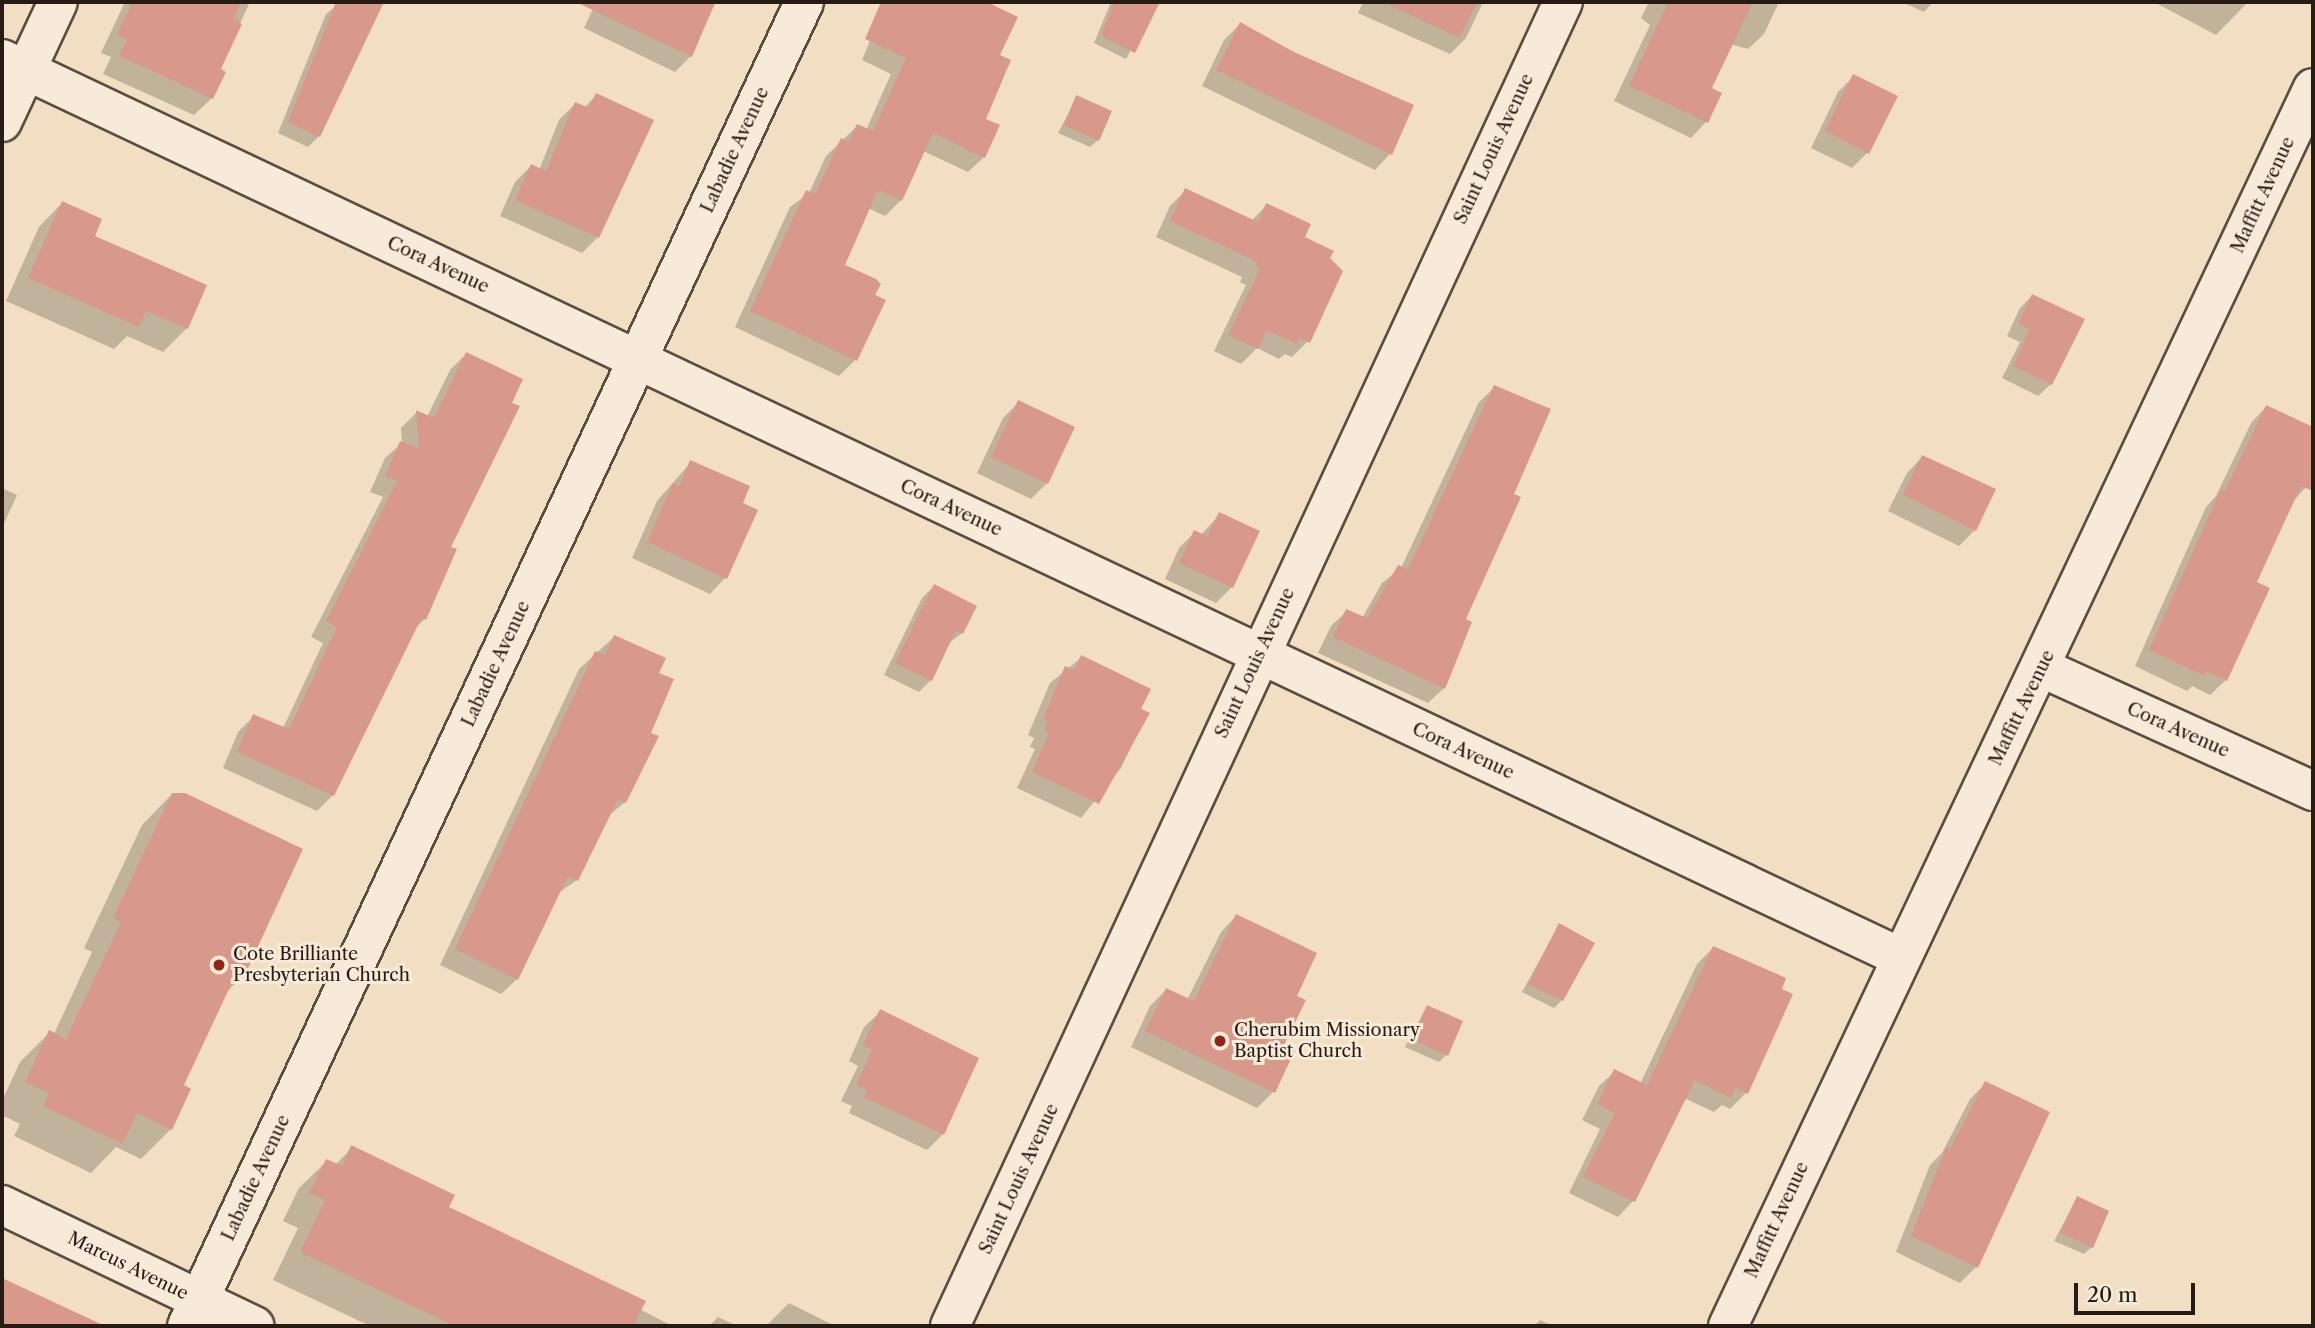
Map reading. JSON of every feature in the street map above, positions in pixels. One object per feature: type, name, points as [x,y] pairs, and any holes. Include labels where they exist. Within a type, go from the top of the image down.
[{"type":"street","points":[[2,121],[14,65],[58,2]]},
{"type":"street","name":"Labadie Avenue","points":[[193,1313],[804,2]]},
{"type":"street","name":"Saint Louis Avenue","points":[[950,1326],[1563,2]]},
{"type":"street","name":"Cora Avenue","points":[[14,65],[1900,957]]},
{"type":"street","name":"Maffitt Avenue","points":[[1728,1326],[1900,957],[2042,668],[2313,89]]},
{"type":"street","name":"Cora Avenue","points":[[2042,668],[2313,791]]},
{"type":"street","name":"Marcus Avenue","points":[[2,1205],[193,1313],[255,1326]]},
{"type":"building","points":[[132,2],[241,2],[233,19],[242,24],[221,69],[226,72],[213,99],[119,56],[127,39],[117,35]]},
{"type":"building","points":[[336,2],[384,2],[320,137],[288,122]]},
{"type":"building","points":[[576,2],[715,2],[692,57]]},
{"type":"building","points":[[881,2],[987,2],[1018,17],[1000,55],[1011,60],[986,119],[1000,125],[985,158],[933,133],[902,201],[878,190],[845,265],[876,279],[881,284],[875,295],[886,300],[857,361],[750,311],[806,190],[815,194],[841,138],[849,142],[857,124],[873,131],[906,58],[865,39]]},
{"type":"building","points":[[1114,2],[1160,2],[1135,53],[1101,36]]},
{"type":"building","points":[[1383,2],[1477,2],[1460,38]]},
{"type":"building","points":[[1668,2],[1753,2],[1712,88],[1722,93],[1708,123],[1629,86]]},
{"type":"building","points":[[1240,22],[1294,52],[1414,105],[1392,155],[1216,70]]},
{"type":"building","points":[[1853,74],[1898,96],[1869,154],[1825,131]]},
{"type":"building","points":[[596,93],[654,120],[599,238],[515,200],[531,164],[546,171],[575,102],[589,108]]},
{"type":"building","points":[[1076,95],[1112,111],[1099,141],[1064,125]]},
{"type":"building","points":[[1185,188],[1258,222],[1266,203],[1311,224],[1305,237],[1334,251],[1330,258],[1343,271],[1310,343],[1300,338],[1296,344],[1267,330],[1258,349],[1228,335],[1260,269],[1255,266],[1257,262],[1170,221]]},
{"type":"building","points":[[62,201],[102,219],[95,236],[207,285],[188,329],[146,311],[139,327],[28,278]]},
{"type":"building","points":[[2032,294],[2085,319],[2052,385],[2013,366],[2030,329],[2018,323]]},
{"type":"building","points":[[466,352],[523,379],[512,403],[520,406],[451,547],[457,549],[426,620],[422,617],[334,796],[237,752],[253,714],[289,729],[337,627],[326,621],[397,481],[385,476],[400,441],[419,449],[416,410],[434,418]]},
{"type":"building","points":[[1494,385],[1551,409],[1514,494],[1521,497],[1466,619],[1472,622],[1445,689],[1333,637],[1346,609],[1367,618],[1398,565],[1408,569]]},
{"type":"building","points":[[1018,400],[1075,427],[1048,484],[991,457]]},
{"type":"building","points":[[2266,405],[2313,427],[2313,491],[2301,486],[2257,582],[2270,588],[2227,681],[2206,671],[2204,676],[2149,650],[2221,489],[2225,491]]},
{"type":"building","points":[[1922,455],[1996,489],[1976,531],[1903,495]]},
{"type":"building","points":[[690,460],[750,486],[743,503],[758,510],[727,579],[647,542],[673,483],[679,486]]},
{"type":"building","points":[[1219,512],[1260,531],[1233,588],[1179,563],[1194,530],[1207,536]]},
{"type":"building","points":[[934,584],[977,606],[963,634],[956,630],[932,681],[895,663]]},
{"type":"building","points":[[614,635],[666,658],[659,673],[674,679],[651,733],[659,736],[626,803],[618,799],[578,881],[568,876],[518,980],[455,949],[595,651],[605,655]]},
{"type":"building","points":[[1081,655],[1151,689],[1141,709],[1150,713],[1099,804],[1032,772],[1049,733],[1044,731],[1048,722],[1043,719],[1065,666],[1074,670]]},
{"type":"building","name":"Cote Brilliante Presbyterian Church","points":[[172,793],[185,793],[303,849],[244,977],[236,974],[184,1085],[191,1089],[172,1130],[137,1113],[122,1144],[43,1106],[49,1093],[25,1082],[49,1030],[66,1039],[121,922],[113,918]]},
{"type":"building","points":[[1236,914],[1317,953],[1297,996],[1306,1000],[1284,1045],[1295,1050],[1275,1093],[1145,1031],[1166,988],[1194,1001]]},
{"type":"building","points":[[1559,923],[1595,943],[1563,1001],[1528,984]]},
{"type":"building","points":[[1713,946],[1786,978],[1782,989],[1793,994],[1748,1094],[1736,1088],[1731,1098],[1695,1080],[1635,1202],[1583,1177],[1615,1113],[1597,1104],[1614,1069],[1647,1085]]},
{"type":"building","points":[[1427,1005],[1463,1021],[1448,1056],[1411,1039]]},
{"type":"building","points":[[880,1009],[979,1058],[944,1135],[864,1097],[867,1090],[856,1085],[872,1050],[863,1045]]},
{"type":"building","points":[[1985,1081],[2050,1112],[1978,1268],[1911,1236],[1946,1147],[1950,1149]]},
{"type":"building","points":[[351,1145],[455,1195],[449,1207],[646,1301],[633,1326],[454,1326],[300,1252],[325,1200],[309,1193],[326,1159],[342,1166]]},
{"type":"building","points":[[2077,1196],[2109,1211],[2093,1248],[2060,1233]]},
{"type":"building","points":[[2,1278],[105,1326],[2,1326]]},
{"type":"place","name":"Cote Brilliante Presbyterian Church","points":[[219,965]]},
{"type":"place","name":"Cherubim Missionary Baptist Church","points":[[1220,1041]]}]
